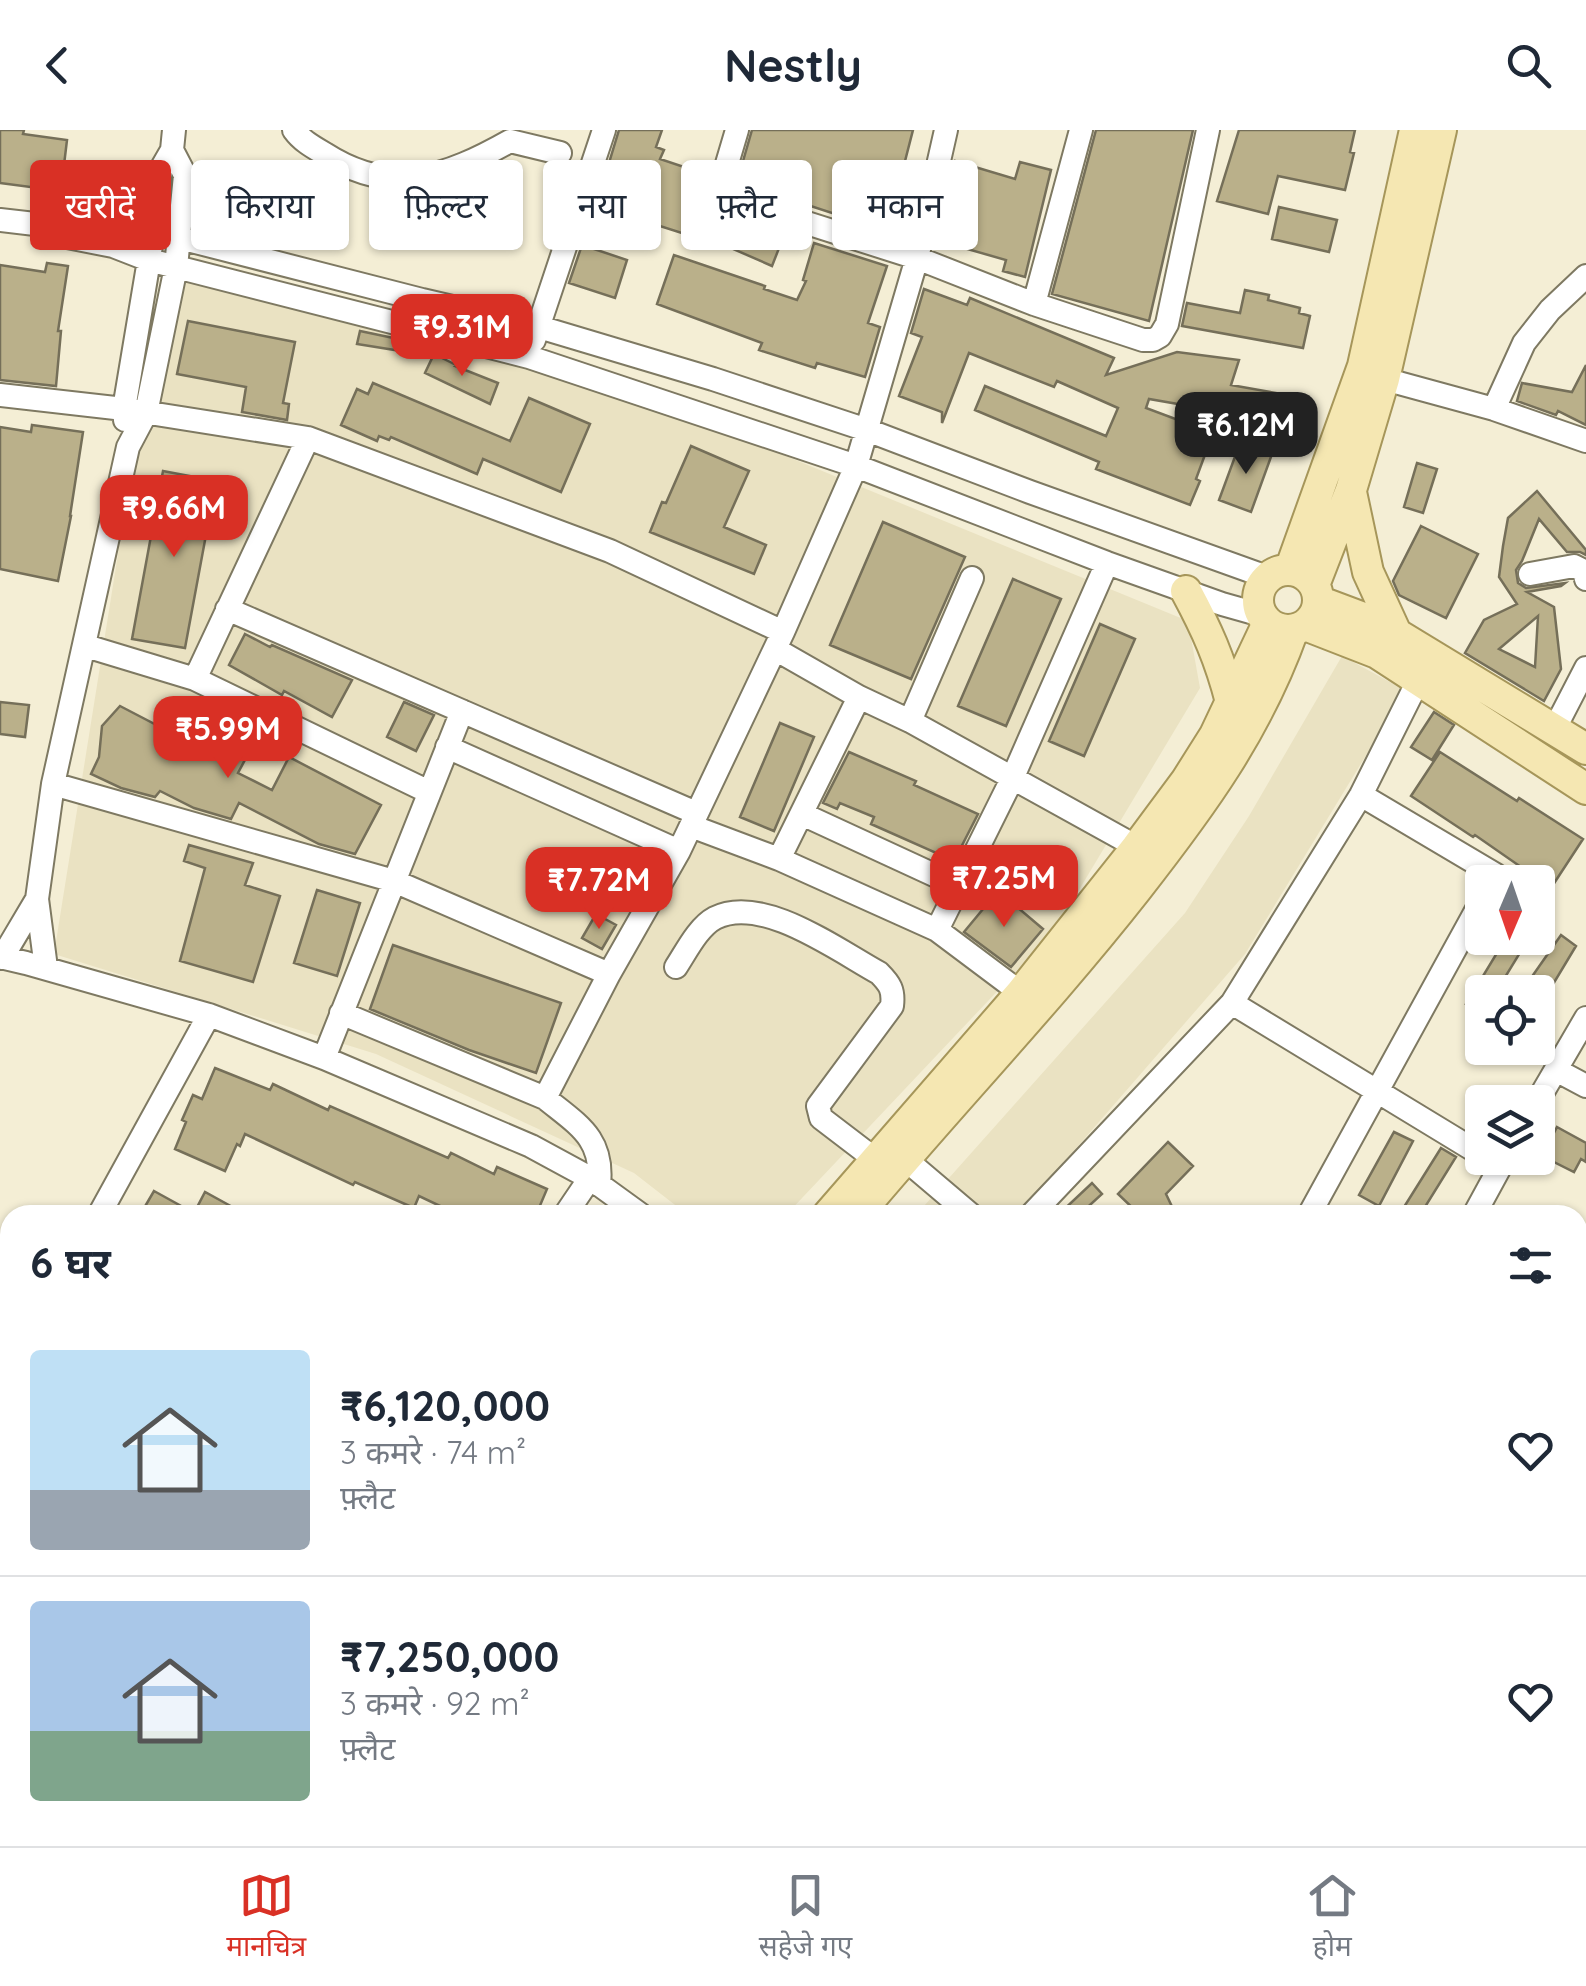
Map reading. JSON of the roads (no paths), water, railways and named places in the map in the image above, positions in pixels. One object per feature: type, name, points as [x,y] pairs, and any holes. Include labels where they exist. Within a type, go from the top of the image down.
[{"type":"main road","points":[[839,1205],[890,1159],[1078,964],[1193,817],[1230,764],[1262,705],[1279,668],[1289,603],[1362,366],[1415,130]]},
{"type":"main road","points":[[863,1205],[890,1159],[1137,848],[1206,751],[1350,492],[1384,380],[1441,130]]},
{"type":"main road","points":[[1350,492],[1368,572],[1396,633]]},
{"type":"main road","points":[[1186,591],[1218,654],[1231,702]]},
{"type":"main road","points":[[1289,603],[1364,617],[1586,749]]},
{"type":"main road","points":[[1289,603],[1419,679],[1586,789]]},
{"type":"street","points":[[294,130],[340,164],[393,180],[420,178],[474,161],[507,135],[560,153]]},
{"type":"street","points":[[528,356],[604,130]]},
{"type":"street","points":[[738,130],[720,194],[917,258],[1034,304],[1143,340],[1160,336],[1166,324],[1208,130]]},
{"type":"street","points":[[544,1098],[679,851],[779,641],[856,466],[917,258],[946,130]]},
{"type":"street","points":[[1034,304],[1081,130]]},
{"type":"street","points":[[46,968],[37,899],[54,784],[135,411],[176,267],[185,176],[174,140]]},
{"type":"street","points":[[0,220],[30,223]]},
{"type":"street","points":[[171,237],[538,326],[866,430],[1030,492],[1289,603]]},
{"type":"street","points":[[123,250],[149,260],[528,356],[856,466],[1186,591],[1289,603]]},
{"type":"street","points":[[135,411],[150,250]]},
{"type":"street","points":[[1494,409],[1524,343],[1550,310],[1586,276]]},
{"type":"street","points":[[1384,380],[1494,409],[1586,441]]},
{"type":"street","points":[[0,395],[308,438],[610,551],[779,641],[859,697],[910,721],[1137,848]]},
{"type":"street","points":[[195,679],[308,438]]},
{"type":"street","points":[[937,930],[1012,779],[1107,563]]},
{"type":"street","points":[[1530,574],[1574,566],[1584,571],[1586,579]]},
{"type":"street","points":[[910,721],[972,578]]},
{"type":"street","points":[[228,609],[462,711],[937,930],[1021,992]]},
{"type":"street","points":[[86,646],[195,679],[429,792]]},
{"type":"street","points":[[1555,728],[1586,668]]},
{"type":"street","points":[[1041,1205],[1232,1003],[1361,795],[1419,679]]},
{"type":"street","points":[[779,859],[859,697]]},
{"type":"street","points":[[324,1058],[462,711]]},
{"type":"street","points":[[447,747],[679,851]]},
{"type":"street","points":[[54,784],[394,880],[609,974]]},
{"type":"street","points":[[1361,795],[1479,865]]},
{"type":"street","points":[[802,814],[958,886]]},
{"type":"street","points":[[37,899],[1,958],[209,1016],[324,1058],[532,1146],[628,1205]]},
{"type":"street","points":[[676,967],[705,926],[715,918],[739,911],[784,920],[878,973],[890,984],[892,1006],[818,1106],[821,1118],[957,1205]]},
{"type":"street","points":[[1315,1205],[1465,932]]},
{"type":"street","points":[[1232,1003],[1465,1142]]},
{"type":"street","points":[[341,1013],[544,1098],[582,1128],[602,1164],[574,1205]]},
{"type":"street","points":[[105,1205],[209,1016]]},
{"type":"street","points":[[1547,1085],[1586,1018]]},
{"type":"street","points":[[1556,1070],[1586,1086]]},
{"type":"street","points":[[1478,1205],[1488,1175]]}]
